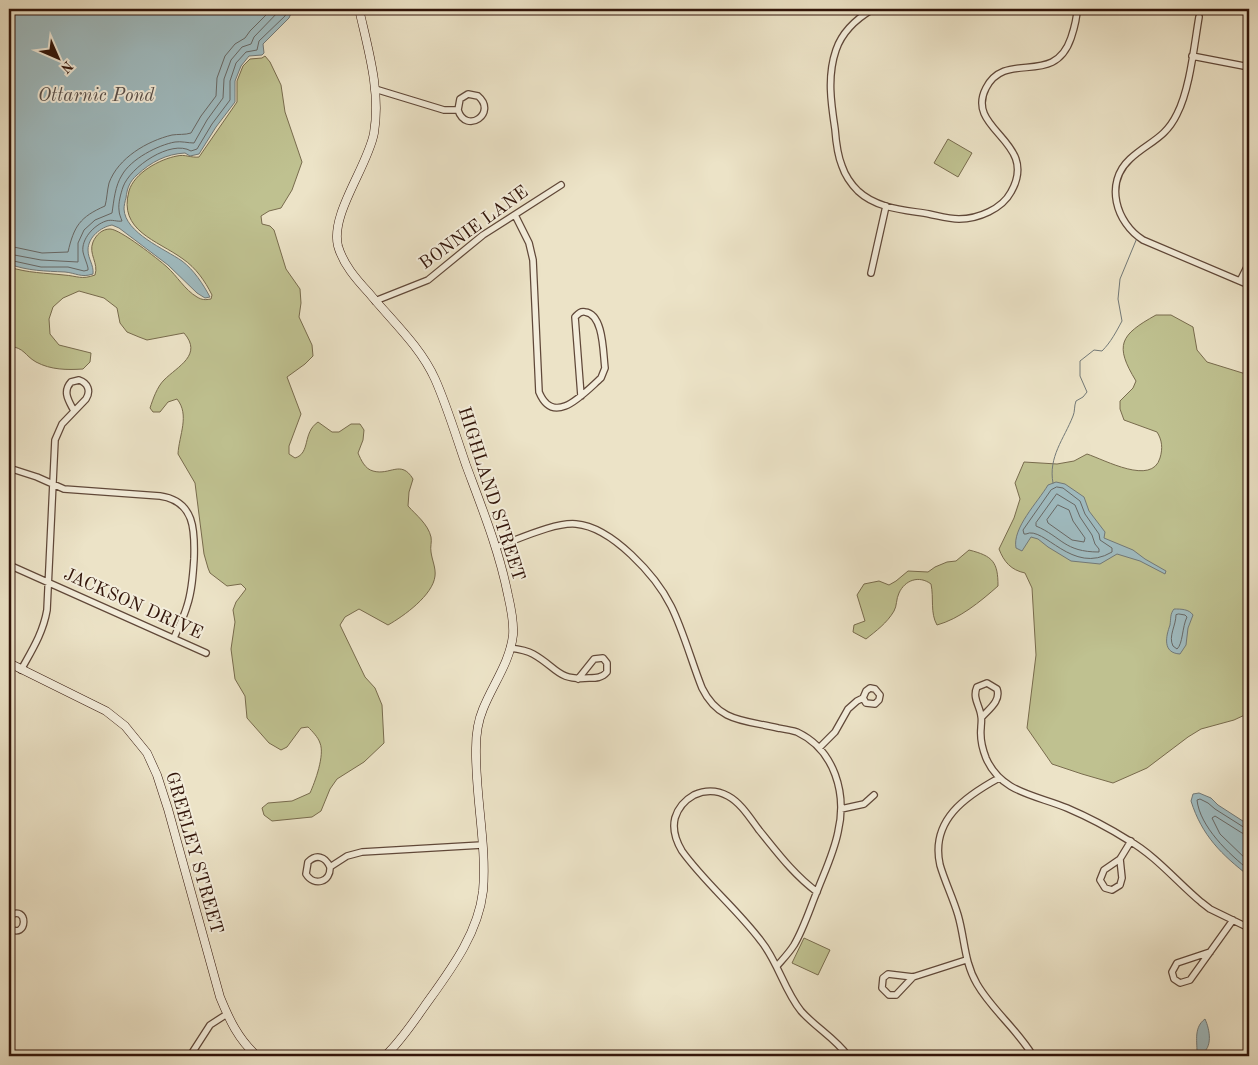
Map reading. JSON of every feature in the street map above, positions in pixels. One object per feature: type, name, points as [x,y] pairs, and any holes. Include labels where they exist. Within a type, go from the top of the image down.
[{"type":"street","name":"HIGHLAND STREET","points":[[359,9],[375,88],[375,120],[372,144],[341,215],[337,242],[345,262],[358,281],[414,346],[431,370],[496,547],[506,583],[512,618],[510,648],[503,669],[482,712],[477,736],[476,767],[482,845],[483,890],[478,912],[470,934],[446,976],[398,1043],[386,1056]]},
{"type":"street","points":[[873,9],[856,21],[841,39],[833,61],[830,85],[838,156],[844,172],[858,191],[873,201],[886,206],[960,219],[994,210],[1011,193],[1016,182],[1016,158],[1011,147],[991,126],[985,116],[982,104],[983,93],[989,82],[1003,72],[1014,68],[1044,66],[1055,61],[1064,53],[1069,43],[1076,20],[1077,9]]},
{"type":"street","points":[[1199,17],[1184,99],[1177,115],[1162,134],[1126,164],[1118,180],[1116,203],[1126,225],[1138,237],[1157,247],[1249,285]]},
{"type":"street","points":[[1192,56],[1249,67]]},
{"type":"street","points":[[375,88],[444,110],[458,110]]},
{"type":"street","points":[[468,94],[480,97],[485,107],[481,117],[472,122],[462,118],[458,110],[460,99],[468,94]]},
{"type":"street","name":"BONNIE LANE","points":[[375,301],[428,280],[473,242],[561,185]]},
{"type":"street","points":[[871,273],[886,206]]},
{"type":"street","points":[[515,215],[529,242],[533,260],[539,392],[542,400],[547,405],[557,408],[572,404],[581,396],[601,378],[604,374],[605,368],[600,328],[592,314],[587,312],[578,314],[575,317],[581,396]]},
{"type":"street","points":[[1240,281],[1249,263]]},
{"type":"street","points":[[21,670],[42,634],[47,610],[56,434],[62,424],[74,411],[88,395],[86,384],[79,380],[71,382],[66,389],[66,395],[74,411]]},
{"type":"street","points":[[9,468],[64,489],[149,495],[171,498],[179,502],[188,512],[195,532],[190,595],[174,638]]},
{"type":"street","points":[[496,547],[566,524],[584,525],[600,532],[624,549],[660,586],[673,609],[702,688],[716,709],[743,721],[796,732],[819,748],[833,768],[838,780],[841,809],[840,826],[834,849],[795,944],[777,966]]},
{"type":"street","name":"JACKSON DRIVE","points":[[9,565],[206,653]]},
{"type":"street","points":[[510,648],[528,652],[539,658],[561,676],[578,679],[602,676],[607,672],[607,663],[600,658],[594,659],[578,679]]},
{"type":"street","name":"GREELEY STREET","points":[[9,663],[106,711],[125,726],[147,753],[162,786],[213,974],[227,1014],[237,1033],[256,1056]]},
{"type":"street","points":[[982,717],[995,703],[998,696],[994,686],[988,683],[978,687],[975,695],[982,717],[980,731],[986,759],[999,778],[1021,792],[1066,807],[1131,841],[1210,909],[1249,928]]},
{"type":"street","points":[[819,748],[835,732],[848,709],[863,698]]},
{"type":"street","points":[[999,778],[968,796],[953,810],[944,826],[939,858],[958,916],[966,960],[971,974],[983,994],[1014,1029],[1033,1056]]},
{"type":"street","points":[[816,892],[793,872],[744,811],[729,796],[714,791],[704,792],[688,798],[681,806],[676,815],[674,825],[675,836],[685,855],[754,931],[777,966],[785,985],[800,1010],[848,1056]]},
{"type":"street","points":[[841,809],[864,804],[874,795]]},
{"type":"street","points":[[1120,859],[1122,878],[1120,885],[1112,890],[1105,888],[1100,880],[1102,873],[1120,859],[1131,841]]},
{"type":"street","points":[[330,866],[347,856],[362,852],[482,845]]},
{"type":"street","points":[[314,858],[326,860],[330,866],[327,878],[319,882],[311,880],[306,874],[308,862],[314,858]]},
{"type":"street","points":[[9,902],[10,915],[16,913],[22,916],[24,924],[18,931],[12,931],[9,928]]},
{"type":"street","points":[[1210,952],[1177,963],[1172,968],[1174,979],[1180,983],[1190,980],[1233,920]]},
{"type":"street","points":[[913,977],[896,995],[886,994],[882,988],[883,978],[888,974],[913,977],[966,960]]},
{"type":"street","points":[[190,1056],[210,1025],[227,1014]]},
{"type":"green space","points":[[265,56],[281,85],[285,112],[302,162],[292,190],[281,208],[269,211],[261,216],[262,224],[270,226],[274,230],[286,269],[300,289],[299,317],[312,345],[313,356],[287,377],[301,414],[289,446],[289,454],[295,458],[303,452],[313,426],[318,422],[332,432],[339,432],[351,424],[360,424],[364,430],[363,440],[358,453],[366,466],[370,470],[379,472],[395,469],[404,470],[413,479],[409,492],[408,506],[429,532],[435,573],[429,590],[417,604],[388,625],[359,609],[345,617],[340,625],[365,677],[375,688],[382,705],[384,743],[364,762],[337,779],[330,789],[321,811],[312,817],[272,821],[264,815],[262,808],[268,803],[292,801],[310,793],[319,768],[321,748],[315,734],[308,727],[301,728],[287,747],[281,750],[269,743],[247,718],[245,696],[235,679],[231,649],[235,622],[233,610],[236,602],[246,589],[241,584],[227,586],[210,573],[208,568],[204,554],[195,483],[178,454],[183,425],[181,405],[177,399],[168,402],[160,412],[153,412],[150,408],[162,383],[190,354],[189,341],[184,333],[147,340],[127,332],[120,323],[117,308],[104,298],[79,291],[63,298],[53,307],[49,319],[50,334],[59,345],[91,353],[90,362],[83,369],[47,367],[36,362],[18,348],[9,346],[9,267],[30,272],[80,277],[95,275],[96,266],[92,255],[92,246],[94,239],[107,229],[115,230],[148,251],[197,297],[204,300],[211,299],[212,295],[192,266],[142,233],[134,225],[129,216],[127,205],[129,191],[136,178],[156,164],[180,156],[199,157],[237,102],[237,81],[243,66],[250,59]]},
{"type":"green space","points":[[948,139],[972,153],[958,177],[934,163]]},
{"type":"green space","points":[[1156,315],[1171,315],[1193,327],[1197,350],[1207,362],[1249,375],[1249,713],[1234,720],[1201,729],[1147,768],[1113,783],[1052,764],[1027,728],[1036,655],[1032,588],[1025,573],[1009,565],[999,549],[1014,518],[1020,499],[1015,483],[1024,462],[1057,464],[1074,461],[1087,454],[1127,469],[1138,471],[1148,470],[1155,466],[1162,451],[1159,435],[1157,432],[1124,420],[1120,409],[1120,401],[1133,388],[1136,381],[1125,358],[1124,342],[1135,329]]},
{"type":"green space","points":[[969,550],[984,555],[992,561],[997,571],[998,586],[969,609],[953,619],[937,625],[933,610],[931,584],[917,579],[905,585],[898,595],[894,611],[877,630],[866,639],[853,632],[854,625],[865,621],[857,595],[864,584],[879,581],[889,585],[908,571],[928,572],[947,562],[956,561]]},
{"type":"green space","points":[[804,938],[830,950],[818,975],[792,963]]},
{"type":"water","name":"Ottarnic Pond","points":[[9,9],[293,9],[289,18],[263,44],[264,53],[262,55],[249,56],[241,66],[235,81],[235,102],[199,154],[190,156],[185,153],[171,155],[159,160],[135,177],[127,191],[124,209],[126,218],[131,226],[147,240],[182,261],[198,277],[210,297],[205,298],[197,293],[168,265],[119,228],[112,225],[100,230],[90,241],[88,253],[93,274],[82,275],[37,270],[9,264]]},
{"type":"water","points":[[1056,482],[1065,484],[1084,497],[1089,511],[1105,532],[1104,538],[1133,550],[1166,571],[1165,574],[1140,561],[1117,554],[1100,564],[1071,561],[1038,539],[1031,537],[1022,551],[1016,548],[1018,532],[1027,515],[1048,485]]},
{"type":"water","points":[[1174,609],[1187,610],[1193,615],[1188,628],[1186,645],[1180,654],[1170,651],[1167,643],[1171,614]]},
{"type":"water","points":[[1199,793],[1211,798],[1218,805],[1249,825],[1249,876],[1230,860],[1207,835],[1191,801],[1193,794]]},
{"type":"water","points":[[1205,1019],[1209,1033],[1209,1043],[1201,1054],[1197,1052],[1197,1034],[1201,1022]]},
{"type":"waterway","points":[[1053,483],[1052,474],[1055,456],[1074,414],[1076,401],[1087,392],[1080,376],[1080,361],[1094,350],[1102,351],[1122,321],[1118,299],[1120,279],[1137,238]]}]
